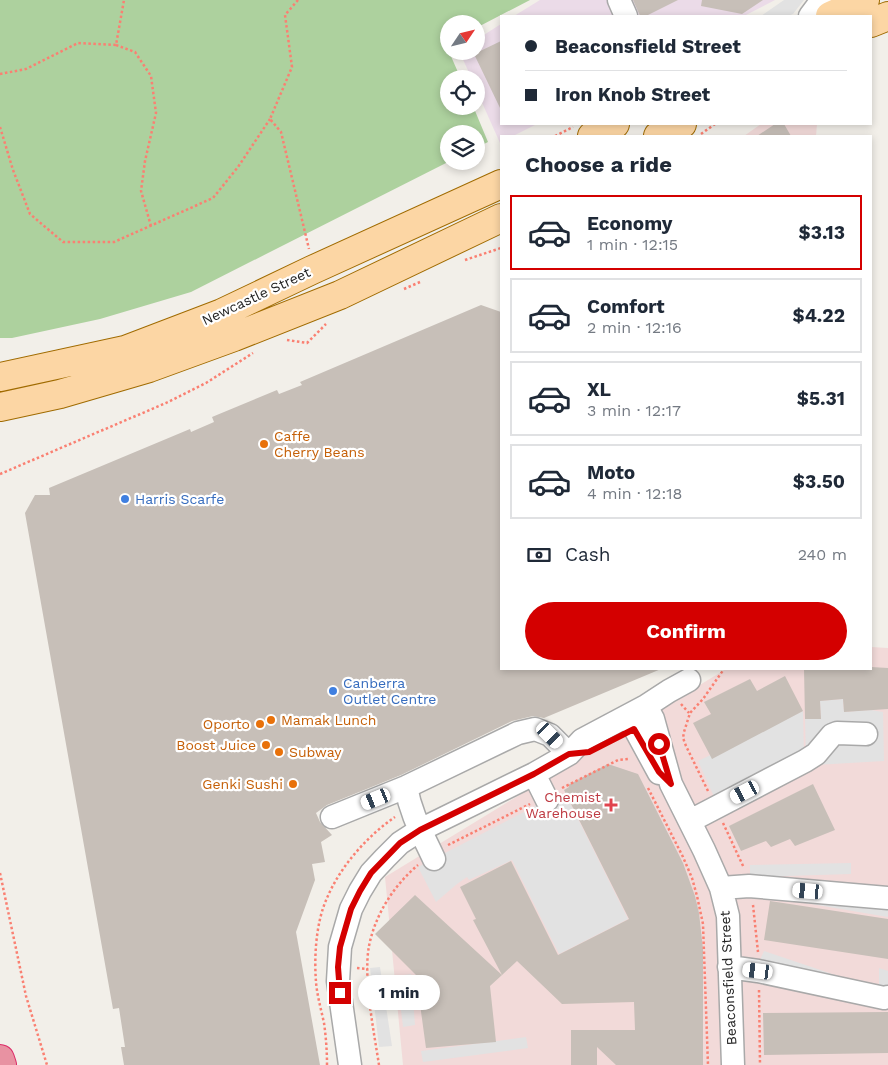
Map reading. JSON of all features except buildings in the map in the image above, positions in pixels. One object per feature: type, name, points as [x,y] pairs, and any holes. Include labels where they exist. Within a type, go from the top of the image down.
[{"type":"highway","points":[[0,1059],[2,1065]]},
{"type":"main road","points":[[594,135],[613,125]]},
{"type":"main road","name":"Newcastle Street","points":[[0,377],[125,350],[214,317],[500,184]]},
{"type":"main road","name":"Newcastle Street","points":[[0,407],[60,394],[149,368],[340,295],[500,220]]},
{"type":"main road","points":[[0,426],[13,421],[60,394]]},
{"type":"street","points":[[618,0],[626,15]]},
{"type":"street","points":[[811,15],[822,0]]},
{"type":"street","points":[[350,1065],[338,981],[340,947],[351,909],[371,873],[400,843],[420,830],[534,774],[569,754],[582,740],[640,718],[669,691],[694,674]]},
{"type":"street","name":"Beaconsfield Street","points":[[640,718],[637,758],[659,772],[671,784]]},
{"type":"street","name":"Beaconsfield Street","points":[[640,718],[721,888],[728,916],[732,1065]]},
{"type":"street","points":[[332,817],[406,787],[518,733],[535,729],[550,735],[569,754]]},
{"type":"street","points":[[690,821],[816,754],[832,735],[838,733],[866,734]]},
{"type":"street","points":[[534,774],[546,798]]},
{"type":"street","points":[[406,787],[410,807],[433,856]]},
{"type":"street","points":[[721,888],[749,886],[888,898]]},
{"type":"street","points":[[730,968],[758,971],[884,998],[888,997]]},
{"type":"path","points":[[116,45],[124,0]]},
{"type":"path","points":[[0,127],[13,170],[30,214],[63,242],[114,242],[213,198],[238,167],[270,119],[292,67],[285,15],[298,0]]},
{"type":"path","points":[[0,74],[26,68],[78,43],[116,45],[135,52],[151,76],[156,113],[140,191],[151,226]]},
{"type":"path","points":[[270,119],[281,132],[310,252]]},
{"type":"path","points":[[557,135],[577,125]]},
{"type":"path","points":[[683,129],[709,125]]},
{"type":"path","points":[[457,263],[500,248]]},
{"type":"path","points":[[397,292],[423,280]]},
{"type":"path","points":[[285,340],[307,343],[325,325],[334,321]]},
{"type":"path","points":[[0,474],[166,403],[198,387],[257,350]]},
{"type":"path","points":[[723,670],[703,699],[690,713],[683,736],[686,746],[741,860],[753,901],[757,933],[760,1065]]},
{"type":"path","points":[[379,1065],[368,975],[369,946],[375,926],[389,897],[408,874],[433,856],[618,760],[637,758]]},
{"type":"path","points":[[646,784],[686,864],[697,896],[703,924],[708,1065]]},
{"type":"path","points":[[0,873],[26,996],[47,1065]]},
{"type":"shaded area","points":[[540,0],[775,0],[746,15],[516,15]]},
{"type":"shaded area","points":[[784,0],[804,0],[790,15],[762,15]]},
{"type":"shaded area","points":[[500,25],[500,125],[535,125],[515,135],[500,135],[500,143],[485,109],[485,70],[468,70],[463,60],[485,60],[485,34]]},
{"type":"shaded area","points":[[760,125],[817,125],[816,135],[745,135]]},
{"type":"shaded area","points":[[872,647],[888,648],[888,1065],[403,1065],[385,877],[724,670],[872,670]]},
{"type":"shaded area","points":[[843,699],[844,712],[871,710],[883,712],[884,761],[815,765],[806,763],[805,719],[821,719],[820,701]]},
{"type":"shaded area","points":[[803,711],[804,755],[716,801],[698,761]]},
{"type":"shaded area","points":[[566,795],[628,919],[559,954],[512,860],[469,880],[467,877],[436,902],[418,867],[547,800]]},
{"type":"shaded area","points":[[851,863],[851,874],[750,877],[750,865]]},
{"type":"shaded area","points":[[770,897],[888,907],[888,917]]},
{"type":"shaded area","points":[[764,951],[853,981],[759,962]]},
{"type":"shaded area","points":[[380,967],[392,1046],[379,1047],[370,968]]},
{"type":"shaded area","points":[[879,968],[888,971],[888,994],[879,989]]},
{"type":"shaded area","points":[[411,974],[415,1025],[403,1027],[397,976]]},
{"type":"shaded area","points":[[526,1037],[528,1048],[423,1062],[421,1051]]},
{"type":"green space","points":[[0,0],[530,0],[485,23],[485,15],[440,15],[440,60],[453,60],[457,70],[440,70],[440,115],[477,115],[481,125],[440,125],[440,166],[191,292],[100,319],[12,338],[0,338]]},
{"type":"place","name":"Caffe Cherry Beans","points":[[264,444]]},
{"type":"place","name":"Harris Scarfe","points":[[125,499]]},
{"type":"place","name":"Canberra Outlet Centre","points":[[333,691]]},
{"type":"place","name":"Mamak Lunch","points":[[271,720]]},
{"type":"place","name":"Oporto","points":[[260,724]]},
{"type":"place","name":"Boost Juice","points":[[266,745]]},
{"type":"place","name":"Subway","points":[[279,752]]},
{"type":"place","name":"Genki Sushi","points":[[293,784]]},
{"type":"place","name":"Chemist Warehouse","points":[[611,805]]},
{"type":"route","points":[[340,993],[338,967],[340,947],[351,909],[371,873],[400,843],[420,830],[534,774],[569,754],[589,752],[634,729],[659,772],[671,784],[659,744]]}]
